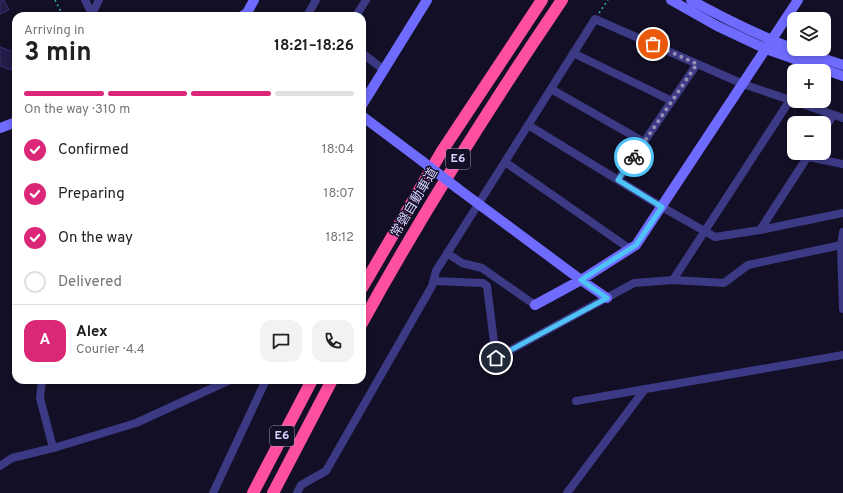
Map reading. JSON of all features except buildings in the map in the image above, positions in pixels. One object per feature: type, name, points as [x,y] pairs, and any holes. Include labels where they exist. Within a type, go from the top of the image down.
[{"type":"highway","name":"常磐自動車道","points":[[366,281],[442,151],[542,0]]},
{"type":"highway","name":"常磐自動車道","points":[[366,316],[410,238],[457,160],[503,87],[562,0]]},
{"type":"highway","name":"E6","points":[[254,493],[310,384]]},
{"type":"highway","name":"E6","points":[[273,493],[330,384]]},
{"type":"street","points":[[85,0],[91,12]]},
{"type":"street","points":[[94,12],[100,0]]},
{"type":"street","points":[[248,12],[254,0]]},
{"type":"street","points":[[310,12],[316,0]]},
{"type":"street","points":[[358,12],[366,0]]},
{"type":"street","points":[[366,99],[427,0]]},
{"type":"street","points":[[671,0],[717,26],[769,45],[843,76]]},
{"type":"street","points":[[691,0],[769,45],[787,48]]},
{"type":"street","points":[[447,253],[462,264],[482,268],[535,305],[581,280],[636,245],[798,0]]},
{"type":"street","points":[[297,493],[301,485],[326,471],[383,374],[434,281],[436,271],[595,19],[743,84],[787,99]]},
{"type":"street","points":[[573,53],[672,101]]},
{"type":"street","points":[[366,56],[384,70]]},
{"type":"street","points":[[817,56],[843,64]]},
{"type":"street","points":[[618,180],[697,64]]},
{"type":"street","points":[[551,89],[644,142]]},
{"type":"street","points":[[673,280],[787,105]]},
{"type":"street","points":[[813,108],[843,118]]},
{"type":"street","points":[[366,119],[607,298]]},
{"type":"street","points":[[0,128],[12,124]]},
{"type":"street","points":[[528,125],[662,207],[715,236],[760,230],[843,212]]},
{"type":"street","points":[[760,230],[806,160]]},
{"type":"street","points":[[828,160],[843,164]]},
{"type":"street","points":[[505,162],[630,249]]},
{"type":"street","points":[[843,232],[841,244],[843,309]]},
{"type":"street","points":[[434,281],[483,283],[488,286],[496,358],[634,283],[673,280],[724,283],[748,265],[841,244]]},
{"type":"street","points":[[576,401],[843,355]]},
{"type":"street","points":[[42,384],[40,398],[53,448]]},
{"type":"street","points":[[0,466],[12,458],[53,448],[136,423],[221,384]]},
{"type":"street","points":[[213,493],[264,384]]},
{"type":"street","points":[[567,493],[646,389]]},
{"type":"path","points":[[55,0],[61,12]]},
{"type":"path","points":[[595,19],[608,0]]},
{"type":"way so far","points":[[634,157],[697,64],[653,44]]},
{"type":"route","points":[[496,358],[607,298],[581,280],[636,245],[662,207],[618,180],[634,157]]}]
